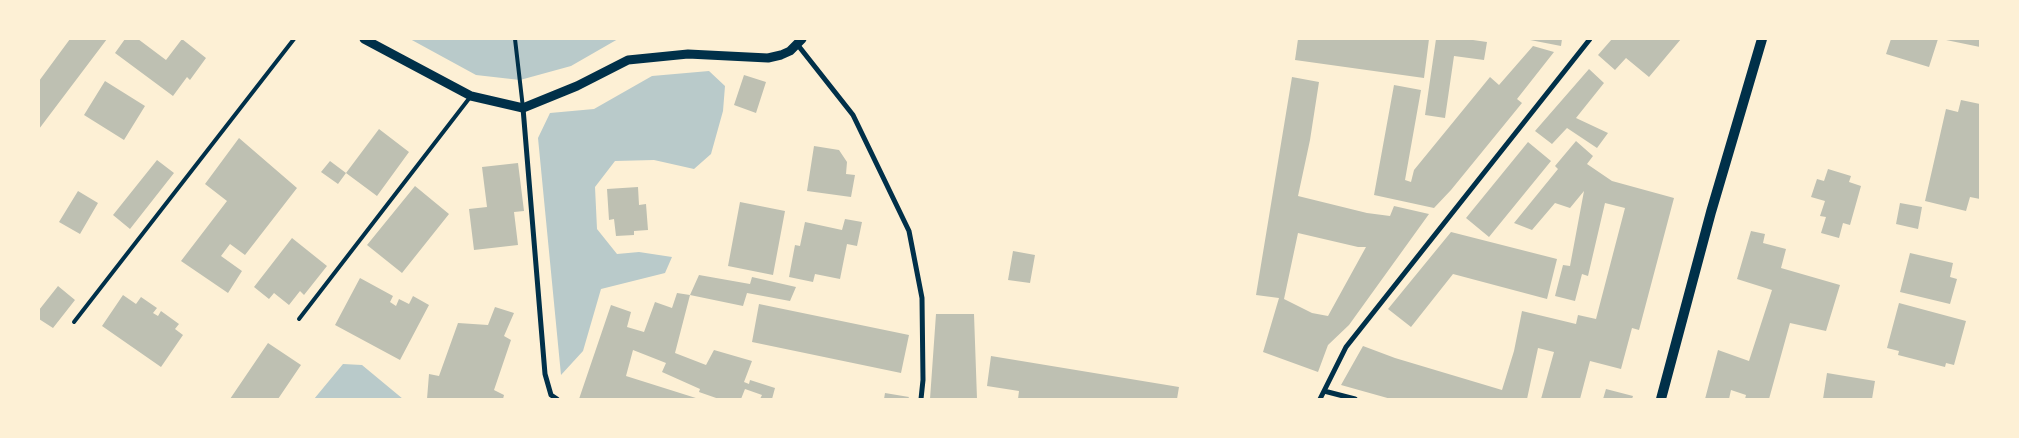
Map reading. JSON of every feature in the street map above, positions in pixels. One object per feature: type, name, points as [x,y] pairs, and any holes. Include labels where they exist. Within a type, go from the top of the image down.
[{"type":"main road","points":[[1661,399],[1711,212],[1762,39]]},
{"type":"street","points":[[364,39],[470,96],[523,108],[577,86],[628,60],[688,54],[768,58],[781,55],[799,42],[853,115],[909,231],[922,298],[923,380],[921,399]]},
{"type":"street","points":[[1320,399],[1346,347],[1590,39]]},
{"type":"street","points":[[523,108],[545,374],[551,395],[556,399]]},
{"type":"street","points":[[1324,391],[1355,399]]},
{"type":"lane","points":[[74,322],[294,39]]},
{"type":"lane","points":[[514,39],[523,108]]},
{"type":"lane","points":[[299,319],[470,96]]},
{"type":"shaded area","points":[[410,39],[618,39],[571,66],[520,80],[476,75]]},
{"type":"shaded area","points":[[709,71],[725,86],[723,111],[711,154],[694,169],[654,160],[615,161],[595,187],[597,229],[617,254],[639,252],[672,257],[665,273],[601,289],[583,351],[561,375],[538,138],[550,113],[594,109],[652,76]]},
{"type":"shaded area","points":[[343,364],[362,365],[403,399],[314,399]]},
{"type":"building","points":[[70,39],[107,39],[39,129],[39,81]]},
{"type":"building","points":[[125,39],[138,39],[166,60],[182,39],[206,58],[190,80],[187,77],[173,96],[115,53]]},
{"type":"building","points":[[1298,39],[1429,39],[1424,78],[1295,60]]},
{"type":"building","points":[[1436,39],[1466,39],[1487,42],[1484,60],[1454,56],[1445,118],[1425,115]]},
{"type":"building","points":[[1525,39],[1562,39],[1561,46]]},
{"type":"building","points":[[1612,39],[1681,39],[1649,77],[1626,58],[1615,70],[1598,55]]},
{"type":"building","points":[[1891,39],[1938,39],[1929,67],[1886,54]]},
{"type":"building","points":[[1980,39],[1980,47],[1946,40]]},
{"type":"building","points":[[1533,46],[1554,52],[1517,99],[1522,103],[1434,208],[1374,195],[1394,85],[1421,90],[1405,180],[1411,182],[1414,170],[1490,77],[1499,85]]},
{"type":"building","points":[[1589,69],[1604,83],[1576,118],[1608,133],[1597,148],[1567,128],[1552,144],[1535,131]]},
{"type":"building","points":[[744,75],[766,82],[756,113],[734,105]]},
{"type":"building","points":[[1292,77],[1319,82],[1310,140],[1298,196],[1367,213],[1390,216],[1394,206],[1429,214],[1349,325],[1328,345],[1318,372],[1263,352],[1279,298],[1256,295]],"holes":[[[1298,233],[1358,247],[1366,247],[1328,316],[1312,313],[1284,299]]]},
{"type":"building","points":[[105,81],[145,106],[124,140],[84,115]]},
{"type":"building","points":[[1961,100],[1980,104],[1980,199],[1970,197],[1966,211],[1925,201],[1946,109],[1958,112]]},
{"type":"building","points":[[379,129],[409,152],[377,196],[346,173]]},
{"type":"building","points":[[239,138],[297,188],[245,255],[230,244],[221,256],[242,271],[228,293],[181,261],[227,201],[205,184]]},
{"type":"building","points":[[1576,141],[1593,156],[1587,164],[1612,181],[1674,198],[1639,330],[1632,328],[1621,369],[1590,361],[1580,399],[1541,399],[1554,352],[1538,348],[1527,399],[1391,399],[1341,385],[1363,346],[1395,358],[1502,390],[1514,351],[1522,311],[1576,324],[1578,315],[1596,319],[1625,208],[1605,203],[1588,276],[1582,274],[1575,301],[1555,296],[1563,265],[1570,266],[1584,191],[1570,208],[1555,203],[1532,230],[1514,223],[1558,169],[1555,166]]},
{"type":"building","points":[[1528,142],[1551,161],[1489,237],[1466,218]]},
{"type":"building","points":[[814,146],[839,150],[847,162],[846,174],[855,175],[851,197],[807,191]]},
{"type":"building","points":[[157,160],[174,173],[130,229],[113,215]]},
{"type":"building","points":[[330,161],[346,173],[338,184],[321,172]]},
{"type":"building","points":[[518,163],[524,211],[514,212],[518,245],[474,250],[469,209],[487,207],[482,167]]},
{"type":"building","points":[[1828,169],[1851,176],[1849,182],[1861,186],[1850,225],[1843,223],[1839,238],[1821,233],[1826,217],[1820,216],[1825,201],[1811,197],[1817,179],[1824,181]]},
{"type":"building","points":[[415,186],[449,214],[402,273],[367,245]]},
{"type":"building","points":[[638,187],[639,205],[646,204],[648,230],[634,231],[634,235],[616,236],[614,219],[609,220],[607,189]]},
{"type":"building","points":[[78,191],[98,203],[80,234],[59,222]]},
{"type":"building","points":[[740,202],[785,211],[773,275],[728,266]]},
{"type":"building","points":[[1900,203],[1922,207],[1918,229],[1896,224]]},
{"type":"building","points":[[845,219],[862,222],[857,246],[847,244],[840,279],[815,274],[813,282],[789,277],[795,245],[800,246],[805,222],[842,230]]},
{"type":"building","points":[[1751,231],[1765,234],[1763,243],[1786,249],[1781,268],[1840,285],[1826,331],[1790,323],[1769,399],[1745,399],[1746,395],[1731,390],[1729,399],[1705,399],[1718,350],[1749,361],[1772,290],[1737,279]]},
{"type":"building","points":[[1451,232],[1557,259],[1547,299],[1453,274],[1411,327],[1388,309]]},
{"type":"building","points":[[292,238],[327,266],[304,295],[300,291],[289,305],[274,293],[269,299],[254,287]]},
{"type":"building","points":[[1013,251],[1035,255],[1030,283],[1008,280]]},
{"type":"building","points":[[1910,253],[1953,263],[1950,277],[1957,279],[1950,304],[1900,292]]},
{"type":"building","points":[[699,275],[750,284],[752,277],[796,287],[790,301],[747,293],[743,306],[690,295]]},
{"type":"building","points":[[360,278],[393,296],[390,302],[396,306],[399,299],[409,304],[413,296],[429,305],[400,360],[335,325]]},
{"type":"building","points":[[58,286],[75,300],[53,328],[39,319],[39,310]]},
{"type":"building","points":[[677,293],[690,295],[675,353],[706,365],[714,350],[752,361],[744,382],[749,384],[750,380],[775,388],[772,399],[760,399],[762,395],[745,389],[741,399],[719,399],[699,392],[700,389],[662,372],[666,363],[633,350],[626,376],[699,399],[579,399],[611,305],[631,312],[627,327],[644,332],[655,302],[672,308]]},
{"type":"building","points":[[123,295],[136,304],[141,297],[157,308],[153,313],[158,316],[161,311],[179,324],[175,329],[183,335],[161,367],[102,326]]},
{"type":"building","points":[[1899,303],[1966,321],[1954,365],[1946,363],[1945,367],[1898,355],[1899,351],[1887,348]]},
{"type":"building","points":[[759,304],[909,335],[901,373],[752,342]]},
{"type":"building","points":[[495,307],[514,313],[504,336],[511,340],[494,390],[504,395],[503,399],[427,399],[429,374],[439,376],[458,323],[488,325]]},
{"type":"building","points":[[936,314],[974,314],[977,399],[930,399]]},
{"type":"building","points":[[268,343],[301,365],[278,399],[230,399]]},
{"type":"building","points":[[991,356],[1179,387],[1177,399],[1018,399],[1019,391],[987,386]]},
{"type":"building","points":[[1827,373],[1875,381],[1872,399],[1823,399]]},
{"type":"building","points":[[1606,389],[1633,396],[1632,399],[1603,399]]},
{"type":"building","points":[[885,393],[909,397],[908,399],[884,399]]}]
